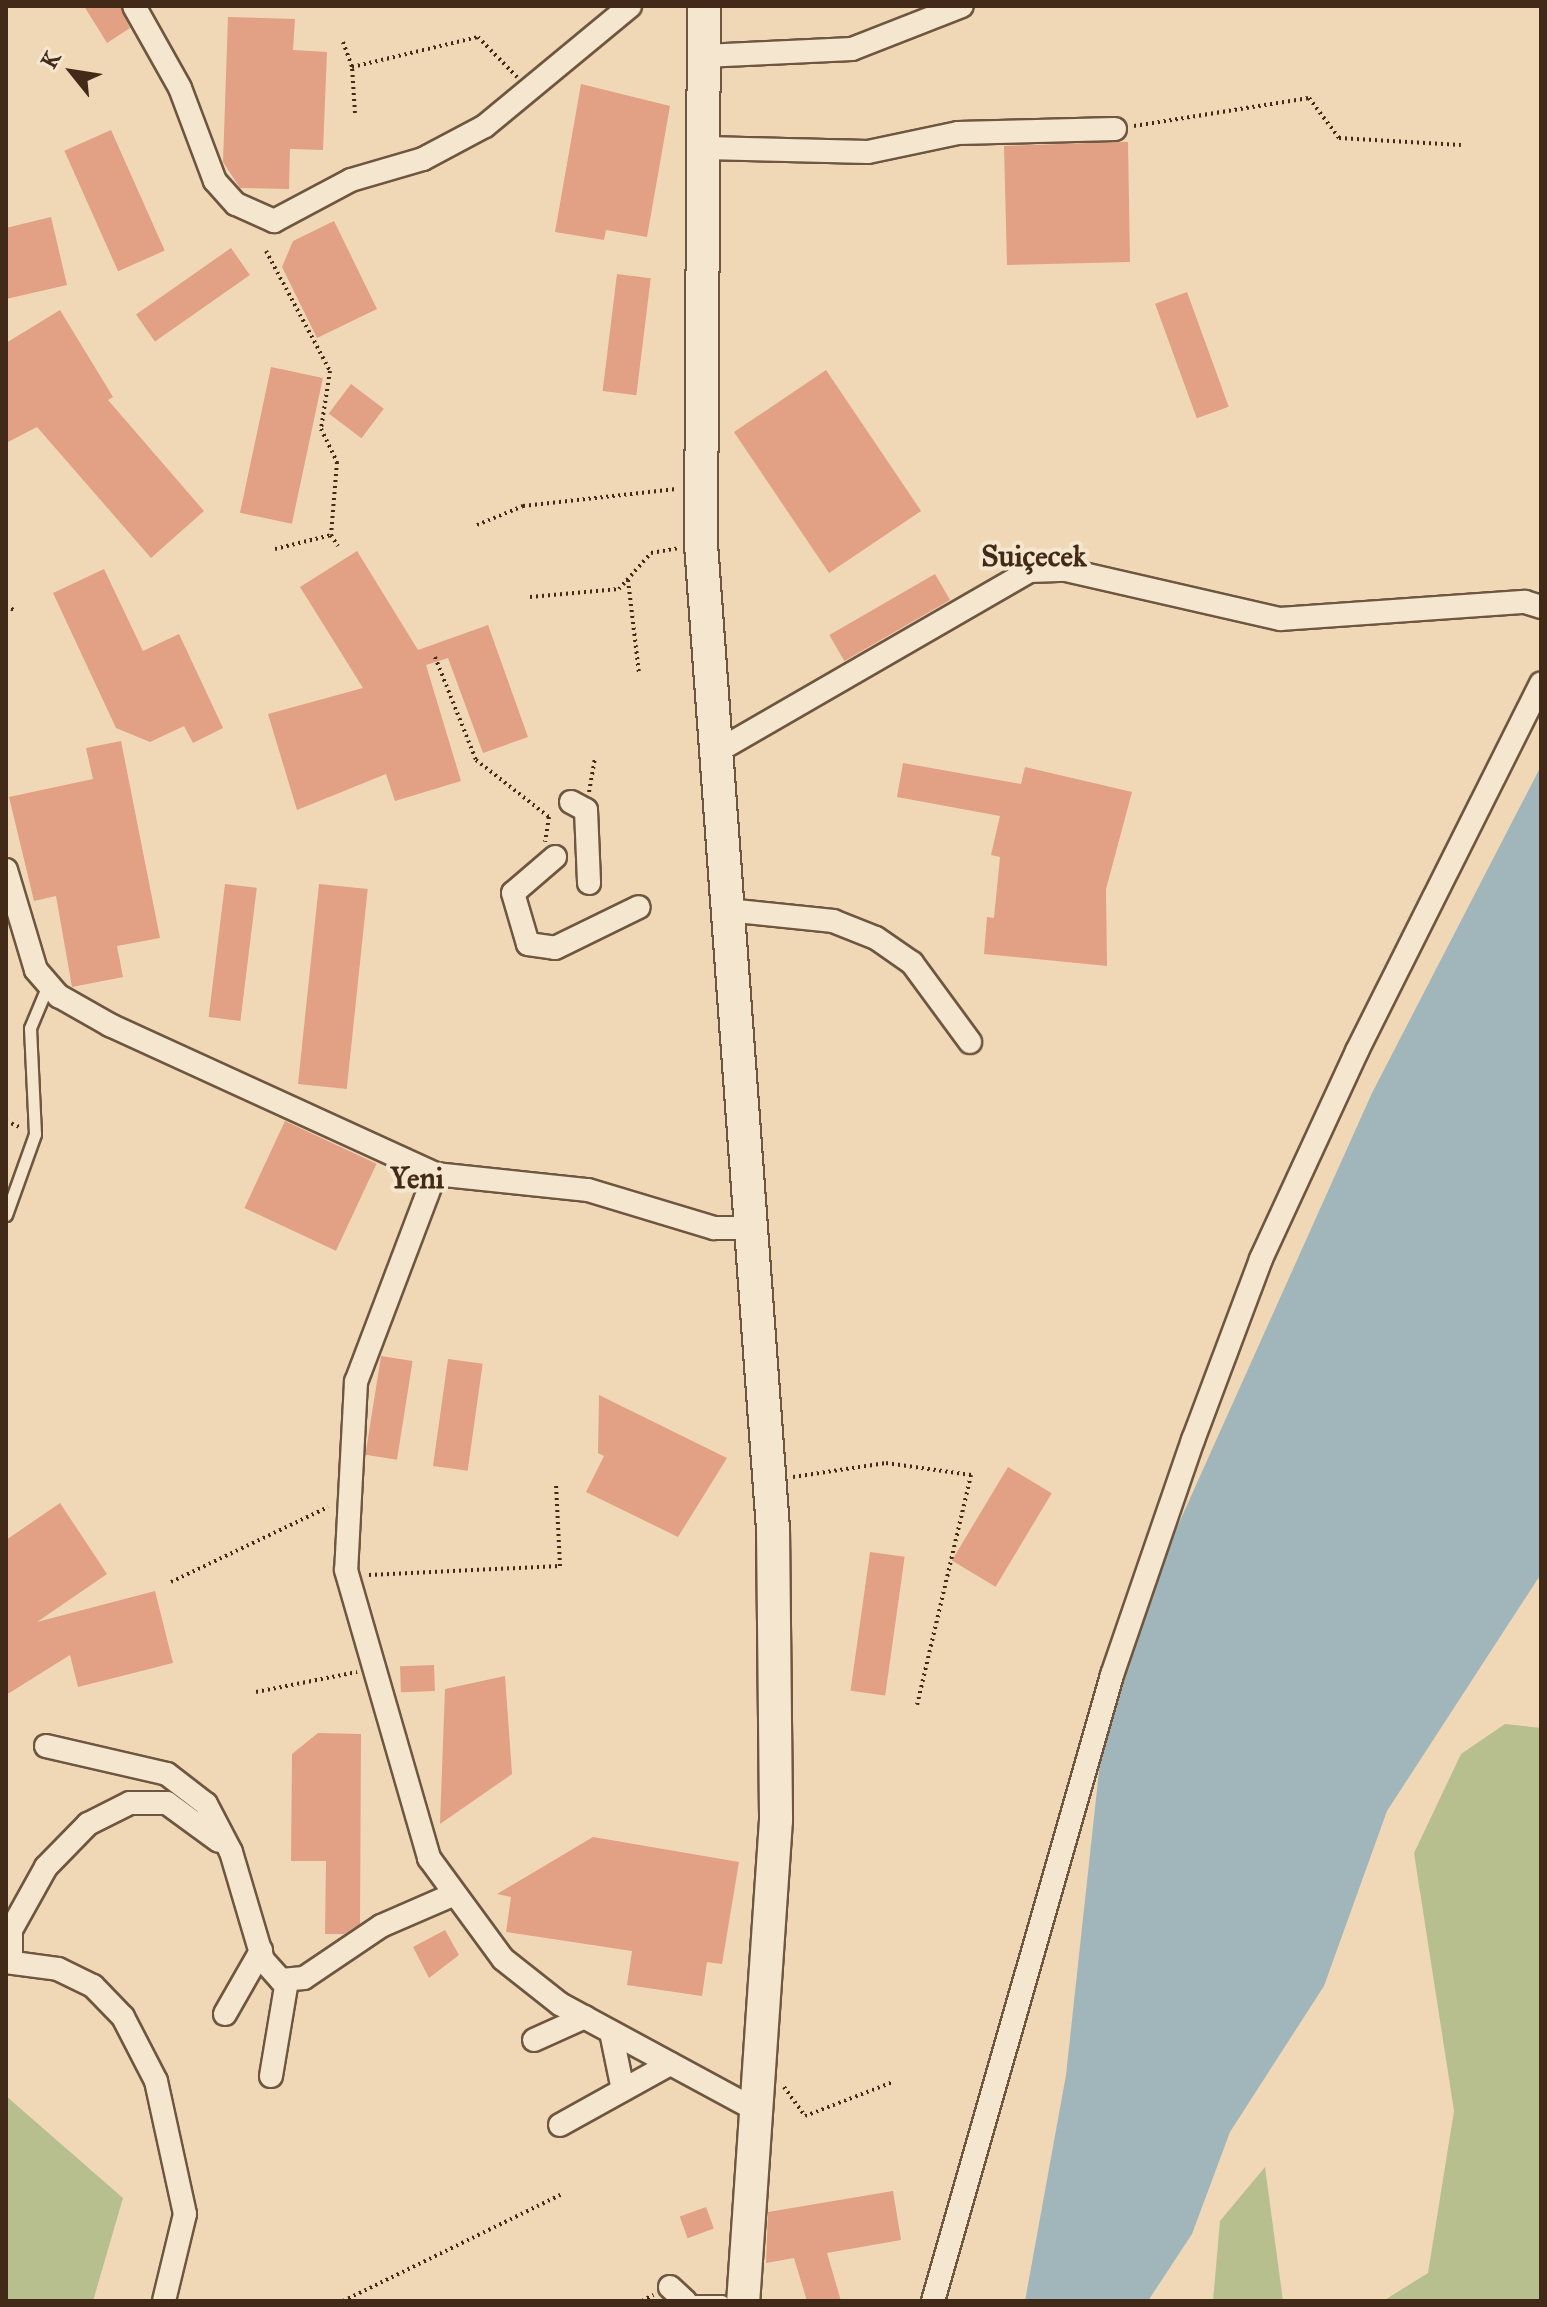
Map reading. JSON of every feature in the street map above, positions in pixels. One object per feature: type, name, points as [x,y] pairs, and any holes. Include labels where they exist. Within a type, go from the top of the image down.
[{"type":"street","points":[[134,6],[180,88],[215,181],[236,204],[274,221],[351,180],[423,159],[485,126],[630,6]]},
{"type":"street","points":[[704,6],[705,148],[698,485],[749,1228],[771,1481],[776,1820],[743,2301]]},
{"type":"street","points":[[704,56],[852,49],[962,6]]},
{"type":"street","points":[[705,148],[868,152],[958,133],[1115,129]]},
{"type":"street","points":[[716,752],[1029,571],[1066,570],[1280,619],[1525,602],[1541,607]]},
{"type":"street","points":[[933,2301],[1112,1675],[1193,1440],[1261,1259],[1338,1093],[1541,684]]},
{"type":"street","points":[[579,806],[589,883]]},
{"type":"street","points":[[549,855],[513,893],[528,944],[555,948],[639,907]]},
{"type":"street","points":[[6,870],[22,935],[48,985],[110,1025],[435,1174],[588,1190],[714,1228],[749,1228]]},
{"type":"street","points":[[727,910],[833,921],[876,938],[912,963],[970,1042]]},
{"type":"street","points":[[435,1174],[356,1382],[348,1497],[347,1576],[415,1817],[450,1896],[503,1959],[585,2017],[754,2109]]},
{"type":"street","points":[[46,1746],[167,1774],[206,1804],[231,1852],[261,1951],[287,1980]]},
{"type":"street","points":[[164,2301],[185,2214],[156,2081],[123,2017],[93,1986],[8,1961],[11,1930],[46,1867],[88,1824],[130,1803],[167,1803],[231,1852]]},
{"type":"street","points":[[287,1980],[304,1978],[381,1926],[450,1896]]},
{"type":"street","points":[[225,2014],[261,1951]]},
{"type":"street","points":[[271,2076],[287,1980]]},
{"type":"street","points":[[534,2040],[585,2017]]},
{"type":"street","points":[[611,2032],[623,2090]]},
{"type":"street","points":[[560,2125],[670,2064]]},
{"type":"lane","points":[[6,1215],[33,1145],[30,1028],[48,985]]},
{"type":"lane","points":[[681,2296],[722,2301]]},
{"type":"path","points":[[352,67],[478,37],[530,90]]},
{"type":"path","points":[[343,42],[352,67],[355,113]]},
{"type":"path","points":[[1115,129],[1309,98],[1339,138],[1461,145]]},
{"type":"path","points":[[266,251],[330,371],[321,429],[337,462],[331,535],[338,546]]},
{"type":"path","points":[[477,525],[523,506],[623,500],[698,485]]},
{"type":"path","points":[[275,549],[331,535]]},
{"type":"path","points":[[530,597],[619,589],[651,553],[701,544]]},
{"type":"path","points":[[628,580],[639,673]]},
{"type":"path","points":[[6,606],[16,611]]},
{"type":"path","points":[[435,657],[476,760],[549,817],[549,855]]},
{"type":"path","points":[[579,806],[595,759]]},
{"type":"path","points":[[771,1481],[886,1463],[971,1475],[917,1705]]},
{"type":"path","points":[[347,1576],[560,1566],[556,1483]]},
{"type":"path","points":[[171,1582],[348,1497]]},
{"type":"path","points":[[256,1692],[375,1669]]},
{"type":"path","points":[[760,2052],[805,2116],[893,2082]]},
{"type":"path","points":[[343,2301],[560,2195]]},
{"type":"green space","points":[[1505,1724],[1541,1728],[1541,2301],[1383,2301],[1428,2273],[1454,2111],[1414,1853],[1461,1754]]},
{"type":"green space","points":[[6,2096],[123,2198],[93,2301],[6,2301]]},
{"type":"green space","points":[[1265,2167],[1283,2301],[1213,2301],[1220,2221]]},
{"type":"shaded area","points":[[1541,766],[1541,1574],[1387,1811],[1324,1986],[1230,2132],[1192,2234],[1148,2301],[1025,2301],[1066,2075],[1109,1679],[1372,1093]]},
{"type":"building","points":[[84,6],[120,6],[130,28],[107,43]]},
{"type":"building","points":[[228,17],[295,19],[293,50],[327,52],[323,150],[290,149],[289,189],[240,188],[223,162]]},
{"type":"building","points":[[581,84],[670,106],[647,237],[606,230],[604,240],[555,232]]},
{"type":"building","points":[[111,130],[165,251],[118,271],[64,151]]},
{"type":"building","points":[[1128,142],[1130,262],[1007,265],[1004,146]]},
{"type":"building","points":[[51,217],[67,285],[6,299],[6,228]]},
{"type":"building","points":[[334,221],[377,309],[317,338],[282,267],[293,241]]},
{"type":"building","points":[[231,248],[250,275],[155,342],[136,315]]},
{"type":"building","points":[[617,274],[651,278],[636,395],[603,391]]},
{"type":"building","points":[[1187,292],[1229,407],[1197,418],[1155,304]]},
{"type":"building","points":[[60,310],[113,397],[108,400],[204,511],[151,558],[37,427],[6,443],[6,343]]},
{"type":"building","points":[[271,367],[323,378],[292,524],[240,513]]},
{"type":"building","points":[[826,370],[921,511],[829,573],[734,432]]},
{"type":"building","points":[[351,384],[384,409],[361,438],[329,414]]},
{"type":"building","points":[[357,551],[418,650],[488,625],[528,737],[483,753],[448,658],[426,665],[461,781],[395,801],[386,774],[297,810],[268,714],[363,688],[300,587]]},
{"type":"building","points":[[104,569],[143,651],[179,634],[223,728],[193,743],[184,726],[150,742],[116,728],[53,593]]},
{"type":"building","points":[[935,574],[950,600],[844,661],[829,635]]},
{"type":"building","points":[[121,741],[160,938],[117,946],[123,977],[72,987],[56,896],[34,901],[9,797],[93,779],[86,748]]},
{"type":"building","points":[[903,763],[1021,784],[1025,767],[1132,792],[1106,889],[1107,966],[984,954],[987,917],[994,918],[1000,857],[991,855],[1000,816],[897,797]]},
{"type":"building","points":[[225,884],[257,888],[240,1021],[209,1017]]},
{"type":"building","points":[[319,884],[368,889],[347,1089],[298,1084]]},
{"type":"building","points":[[285,1121],[377,1164],[336,1251],[244,1208]]},
{"type":"building","points":[[381,1356],[413,1361],[397,1460],[365,1455]]},
{"type":"building","points":[[448,1359],[483,1364],[468,1471],[433,1466]]},
{"type":"building","points":[[599,1395],[727,1458],[678,1537],[586,1492],[604,1456],[598,1453]]},
{"type":"building","points":[[1008,1467],[1052,1493],[996,1587],[952,1560]]},
{"type":"building","points":[[60,1503],[107,1574],[37,1622],[155,1591],[173,1663],[78,1687],[70,1655],[6,1695],[6,1540]]},
{"type":"building","points":[[870,1552],[905,1557],[885,1696],[851,1691]]},
{"type":"building","points":[[434,1665],[435,1691],[401,1692],[400,1666]]},
{"type":"building","points":[[505,1676],[512,1774],[440,1824],[445,1689]]},
{"type":"building","points":[[318,1733],[361,1734],[360,1924],[344,1934],[325,1934],[326,1861],[291,1861],[292,1754]]},
{"type":"building","points":[[593,1837],[739,1862],[722,1964],[707,1962],[702,1996],[627,1985],[632,1951],[506,1932],[511,1897],[497,1894]]},
{"type":"building","points":[[445,1930],[459,1955],[429,1978],[413,1947]]},
{"type":"building","points":[[893,2191],[901,2240],[827,2253],[841,2301],[807,2301],[794,2258],[766,2263],[768,2212]]},
{"type":"building","points":[[706,2207],[714,2229],[688,2238],[680,2217]]},
{"type":"district","name":"Suiçecek","points":[[1034,556]]},
{"type":"district","name":"Yeni","points":[[417,1178]]}]
